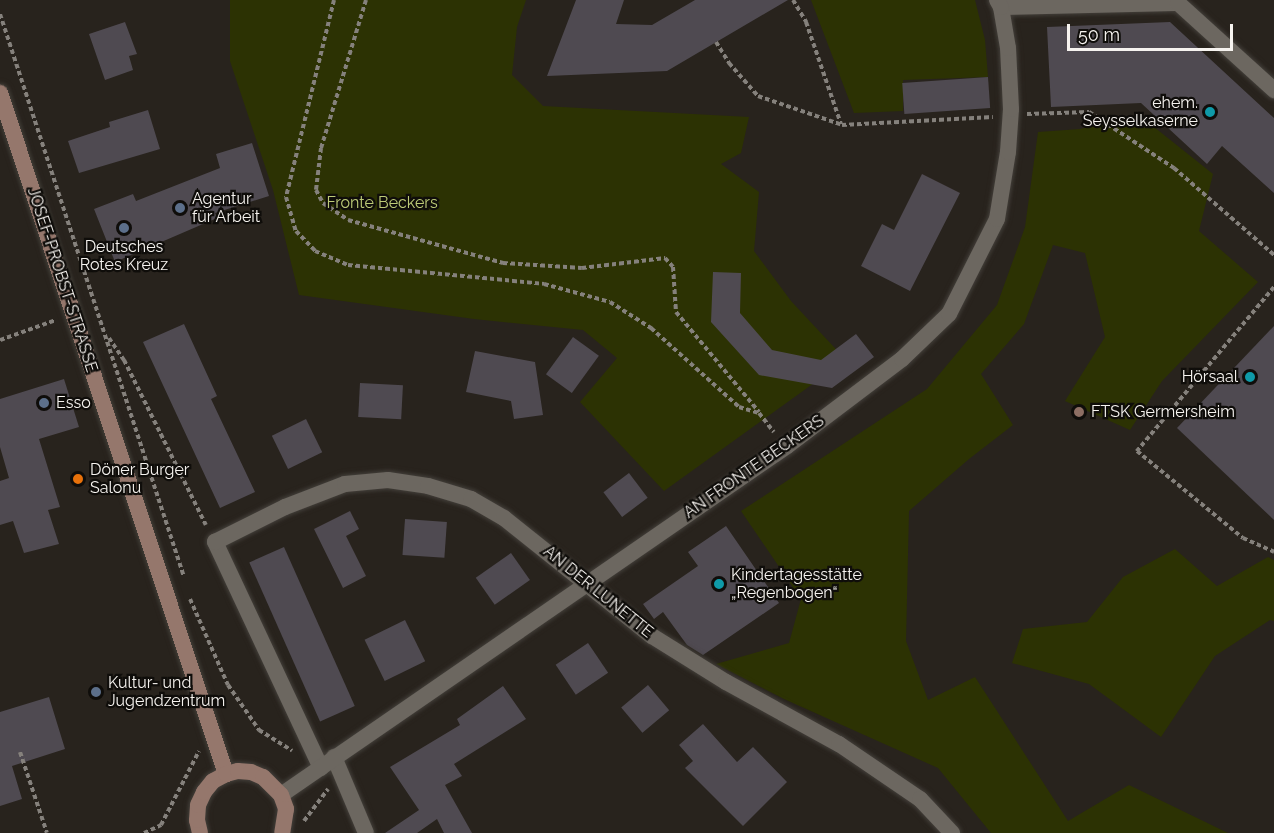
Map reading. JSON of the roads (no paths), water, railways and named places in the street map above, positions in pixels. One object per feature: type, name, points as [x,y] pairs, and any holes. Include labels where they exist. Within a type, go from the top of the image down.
[{"type":"main road","name":"JOSEF-PROBST-STRASSE","points":[[0,93],[226,774]]},
{"type":"main road","points":[[200,833],[197,820],[198,805],[204,792],[213,781],[226,774],[251,772],[273,784],[281,795],[286,809],[282,833]]},
{"type":"street","points":[[999,4],[1179,2],[1274,90]]},
{"type":"street","name":"AN FRONTE BECKERS","points":[[281,795],[787,446],[902,359],[949,314],[998,219],[1008,152],[1011,109],[1008,48],[999,4]]},
{"type":"street","name":"AN DER LUNETTE","points":[[321,768],[215,542],[285,507],[345,484],[388,480],[428,486],[471,499],[504,518],[652,636],[726,682],[838,744],[920,799],[952,833]]},
{"type":"street","points":[[334,757],[366,833]]},
{"type":"place","name":"ehem. Seysselkaserne","points":[[1210,112]]},
{"type":"place","name":"Agentur für Arbeit","points":[[180,208]]},
{"type":"place","name":"Deutsches Rotes Kreuz","points":[[124,228]]},
{"type":"place","name":"Hörsaal","points":[[1250,377]]},
{"type":"place","name":"Esso","points":[[44,403]]},
{"type":"place","name":"FTSK Germersheim","points":[[1079,412]]},
{"type":"place","name":"Döner Burger Salonu","points":[[78,479]]},
{"type":"place","name":"Kindertagesstätte „Regenbogen“","points":[[719,584]]},
{"type":"place","name":"Kultur- und Jugendzentrum","points":[[96,692]]},
{"type":"park label","name":"Fronte Beckers","points":[[382,203]]}]
